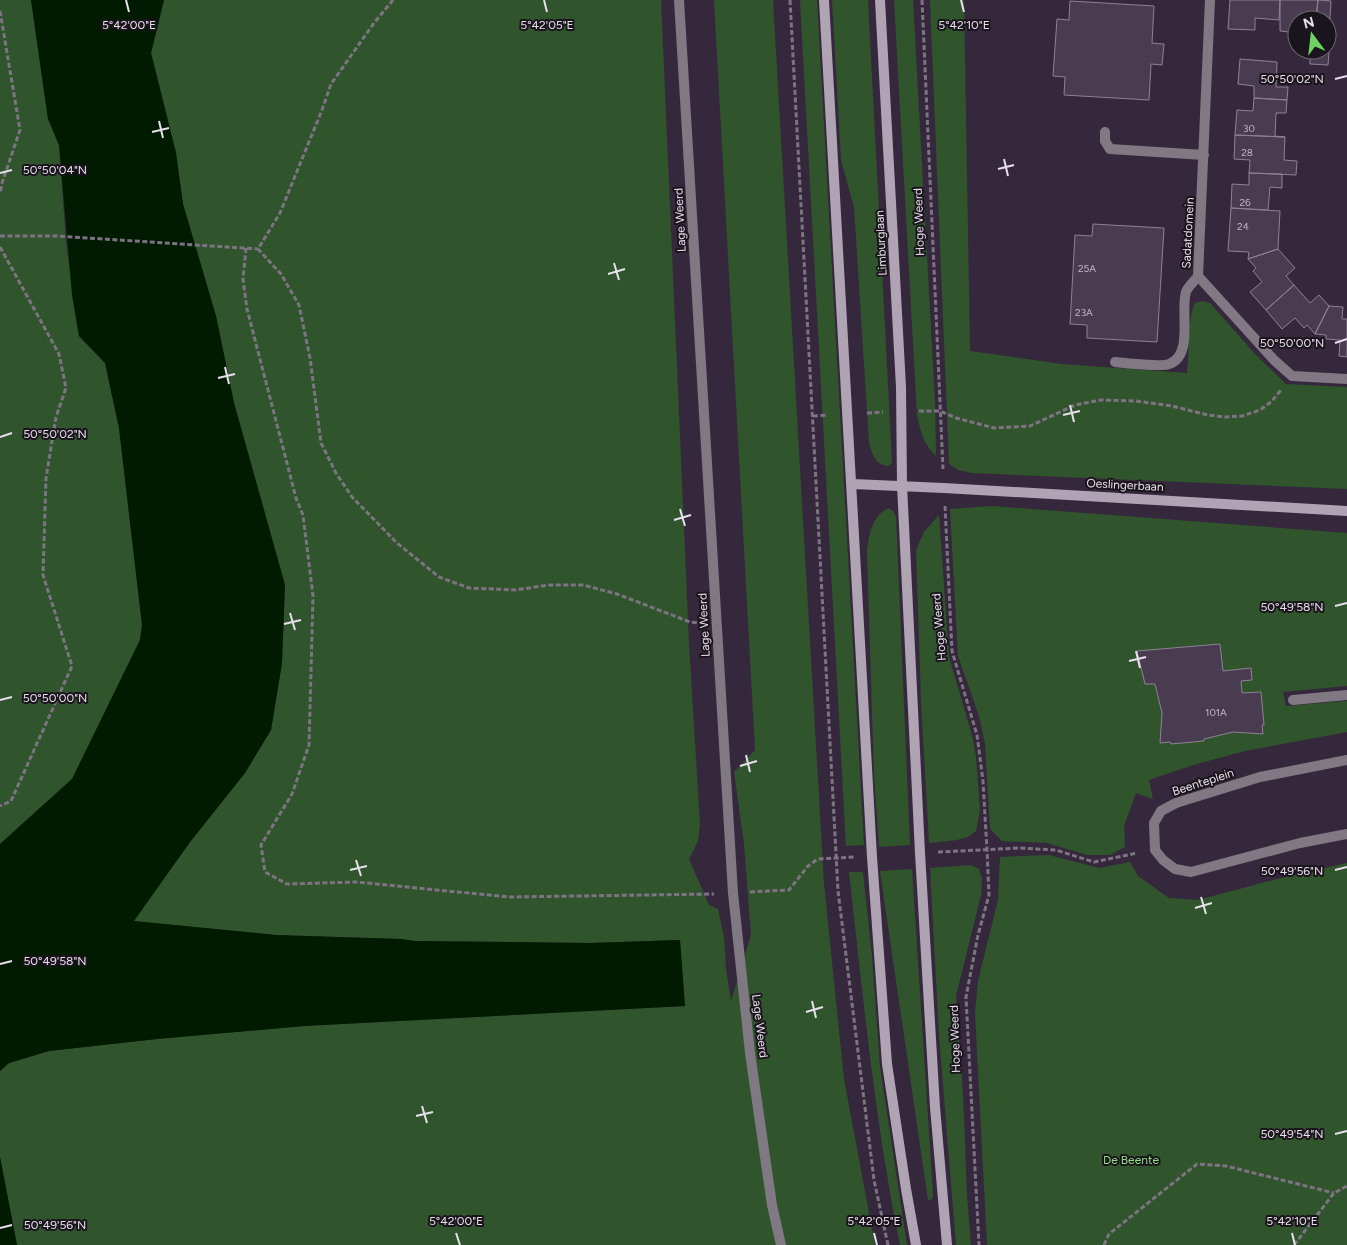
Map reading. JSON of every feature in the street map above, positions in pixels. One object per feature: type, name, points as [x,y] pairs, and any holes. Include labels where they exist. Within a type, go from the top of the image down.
[{"type":"main road","points":[[824,0],[872,856],[887,1064],[916,1245]]},
{"type":"main road","name":"Limburglaan","points":[[880,0],[901,411],[902,486]]},
{"type":"main road","name":"Oeslingerbaan","points":[[852,484],[1347,511]]},
{"type":"main road","name":"Hoge Weerd","points":[[902,486],[934,1098],[947,1245]]},
{"type":"street","name":"Lage Weerd","points":[[679,0],[733,894],[750,1053],[772,1205],[781,1245]]},
{"type":"street","name":"Sadatdomein","points":[[1210,0],[1198,276],[1274,360],[1292,376]]},
{"type":"street","points":[[1105,132],[1105,142],[1110,149],[1204,155]]},
{"type":"street","points":[[1115,362],[1169,364],[1176,359],[1182,351],[1184,341],[1186,291],[1198,276]]},
{"type":"street","points":[[1292,376],[1347,380]]},
{"type":"street","points":[[1293,700],[1347,695]]},
{"type":"street","name":"Beenteplein","points":[[1155,850],[1154,823],[1161,812],[1176,803],[1260,777],[1347,760]]},
{"type":"street","points":[[1155,850],[1163,860],[1175,869],[1191,872],[1300,843],[1347,834]]},
{"type":"path","points":[[258,249],[280,213],[331,84],[374,23],[394,0]]},
{"type":"path","points":[[790,0],[836,858],[874,1180],[888,1245]]},
{"type":"path","name":"Hoge Weerd","points":[[922,0],[952,651],[977,735],[983,781],[987,850],[989,895],[978,935],[966,997],[979,1245]]},
{"type":"path","points":[[0,12],[20,130],[0,194]]},
{"type":"path","points":[[0,236],[57,236],[258,249],[281,274],[299,305],[310,358],[321,443],[336,473],[352,497],[397,543],[439,577],[469,588],[516,590],[549,585],[583,585],[617,594],[690,622],[716,624]]},
{"type":"path","points":[[0,247],[59,354],[66,388],[56,417],[46,478],[43,574],[72,666],[11,801],[0,806]]},
{"type":"path","points":[[246,248],[243,279],[247,309],[296,498],[303,516],[313,596],[309,745],[292,794],[260,845],[265,872],[286,884],[356,882],[509,897],[733,894]]},
{"type":"path","points":[[813,416],[901,411],[940,411],[964,421],[994,428],[1030,426],[1075,405],[1101,400],[1136,401],[1172,406],[1208,415],[1242,416],[1260,410],[1271,402],[1292,376]]},
{"type":"path","points":[[987,850],[1019,848],[1056,850],[1094,862],[1155,850]]},
{"type":"path","points":[[768,891],[789,890],[808,866],[818,859],[836,858]]},
{"type":"path","points":[[1104,1245],[1109,1234],[1197,1164],[1226,1166],[1334,1193]]},
{"type":"path","points":[[1294,1245],[1334,1193],[1347,1186]]},
{"type":"green space","points":[[0,0],[31,0],[48,119],[59,145],[66,243],[79,336],[105,363],[119,428],[142,625],[140,640],[72,779],[0,844]]},
{"type":"green space","points":[[164,0],[661,0],[689,644],[700,824],[698,841],[689,859],[709,905],[718,909],[724,937],[731,1001],[751,935],[744,844],[734,772],[755,750],[714,0],[773,0],[824,884],[844,1079],[875,1245],[17,1245],[0,1157],[0,1071],[9,1063],[49,1051],[304,1026],[685,1006],[680,940],[590,943],[415,941],[276,935],[133,921],[190,842],[245,773],[271,730],[282,663],[285,585],[234,403],[216,316],[183,204],[176,153],[151,53]]},
{"type":"green space","points":[[800,0],[817,0],[864,845],[846,846]]},
{"type":"green space","points":[[832,0],[868,0],[892,462],[889,466],[880,464],[877,461],[869,442],[854,207],[841,160]]},
{"type":"green space","points":[[894,0],[913,0],[935,403],[936,456],[928,447],[923,437],[917,415]]},
{"type":"green space","points":[[930,0],[964,0],[970,351],[1061,364],[1187,373],[1192,310],[1195,303],[1203,301],[1210,303],[1255,354],[1286,384],[1347,387],[1347,489],[972,473],[958,470],[949,464]]},
{"type":"green space","points":[[992,506],[1347,533],[1347,686],[1283,692],[1286,706],[1347,701],[1347,732],[1245,751],[1193,765],[1149,780],[1153,799],[1136,793],[1124,826],[1125,847],[1110,855],[1087,855],[1047,843],[1002,841],[990,829],[985,744],[979,716],[958,656],[950,509]]},
{"type":"green space","points":[[889,508],[896,517],[910,845],[879,847],[874,775],[867,552],[870,533],[875,521],[883,511]]},
{"type":"green space","points":[[939,515],[949,657],[972,735],[976,756],[980,810],[976,831],[968,837],[929,843],[921,701],[916,550],[924,532]]},
{"type":"green space","name":"De Beente","points":[[1049,855],[1099,868],[1130,862],[1138,876],[1169,898],[1198,900],[1347,863],[1347,1245],[987,1245],[975,1013],[978,981],[998,900],[1000,857]]},
{"type":"green space","points":[[971,865],[979,869],[982,879],[981,895],[956,996],[971,1245],[956,1245],[939,1035],[930,868]]},
{"type":"green space","points":[[912,869],[933,1195],[932,1199],[928,1200],[880,871]]},
{"type":"green space","points":[[849,872],[863,872],[872,956],[880,1067],[907,1245],[900,1245],[883,1152],[870,1059]]},
{"type":"shaded area","points":[[31,0],[164,0],[151,53],[176,153],[183,204],[216,316],[234,403],[285,585],[282,663],[271,730],[245,773],[190,842],[134,921],[276,935],[415,941],[590,943],[680,940],[685,1006],[304,1026],[157,1039],[49,1051],[9,1063],[0,1071],[0,844],[72,779],[140,640],[142,625],[119,428],[105,363],[79,336],[72,295],[59,145],[48,119]]},
{"type":"shaded area","points":[[0,1157],[17,1245],[0,1245]]},
{"type":"building","points":[[1230,0],[1280,0],[1279,20],[1255,18],[1255,30],[1228,29]]},
{"type":"building","points":[[1280,0],[1318,0],[1317,10],[1287,10],[1287,32],[1280,31]]},
{"type":"building","points":[[1318,0],[1331,1],[1330,10],[1317,10]]},
{"type":"building","points":[[1070,1],[1154,6],[1152,43],[1164,44],[1162,65],[1151,64],[1149,100],[1064,95],[1065,77],[1053,76],[1057,19],[1069,20]]},
{"type":"building","points":[[1240,59],[1277,62],[1276,87],[1288,87],[1287,100],[1254,98],[1254,86],[1238,84]]},
{"type":"building","points":[[1310,60],[1328,60],[1328,65],[1310,64]]},
{"type":"building","points":[[1254,98],[1287,100],[1286,113],[1276,113],[1275,136],[1285,137],[1235,135],[1237,110],[1253,111]]},
{"type":"building","points":[[1235,135],[1285,137],[1284,160],[1297,161],[1296,175],[1249,173],[1250,160],[1234,159]]},
{"type":"building","points":[[1249,173],[1282,174],[1282,188],[1270,187],[1268,210],[1231,208],[1232,184],[1249,185]]},
{"type":"building","points":[[1231,208],[1280,211],[1278,249],[1248,259],[1249,252],[1228,251]]},
{"type":"building","points":[[1093,224],[1164,228],[1157,342],[1087,338],[1087,325],[1070,324],[1075,235],[1092,236]]},
{"type":"building","points":[[1278,249],[1295,268],[1286,276],[1294,285],[1266,310],[1250,292],[1262,282],[1253,271],[1256,268],[1248,259]]},
{"type":"building","points":[[1294,285],[1310,303],[1319,295],[1329,306],[1315,334],[1307,325],[1304,328],[1295,318],[1282,329],[1266,310]]},
{"type":"building","points":[[1329,306],[1343,307],[1342,319],[1347,319],[1347,357],[1339,356],[1340,340],[1326,339],[1326,335],[1315,334]]},
{"type":"building","points":[[1220,644],[1223,671],[1251,668],[1252,680],[1241,681],[1242,693],[1261,692],[1263,734],[1233,732],[1204,739],[1204,741],[1160,743],[1162,713],[1155,684],[1145,684],[1137,651]]}]
